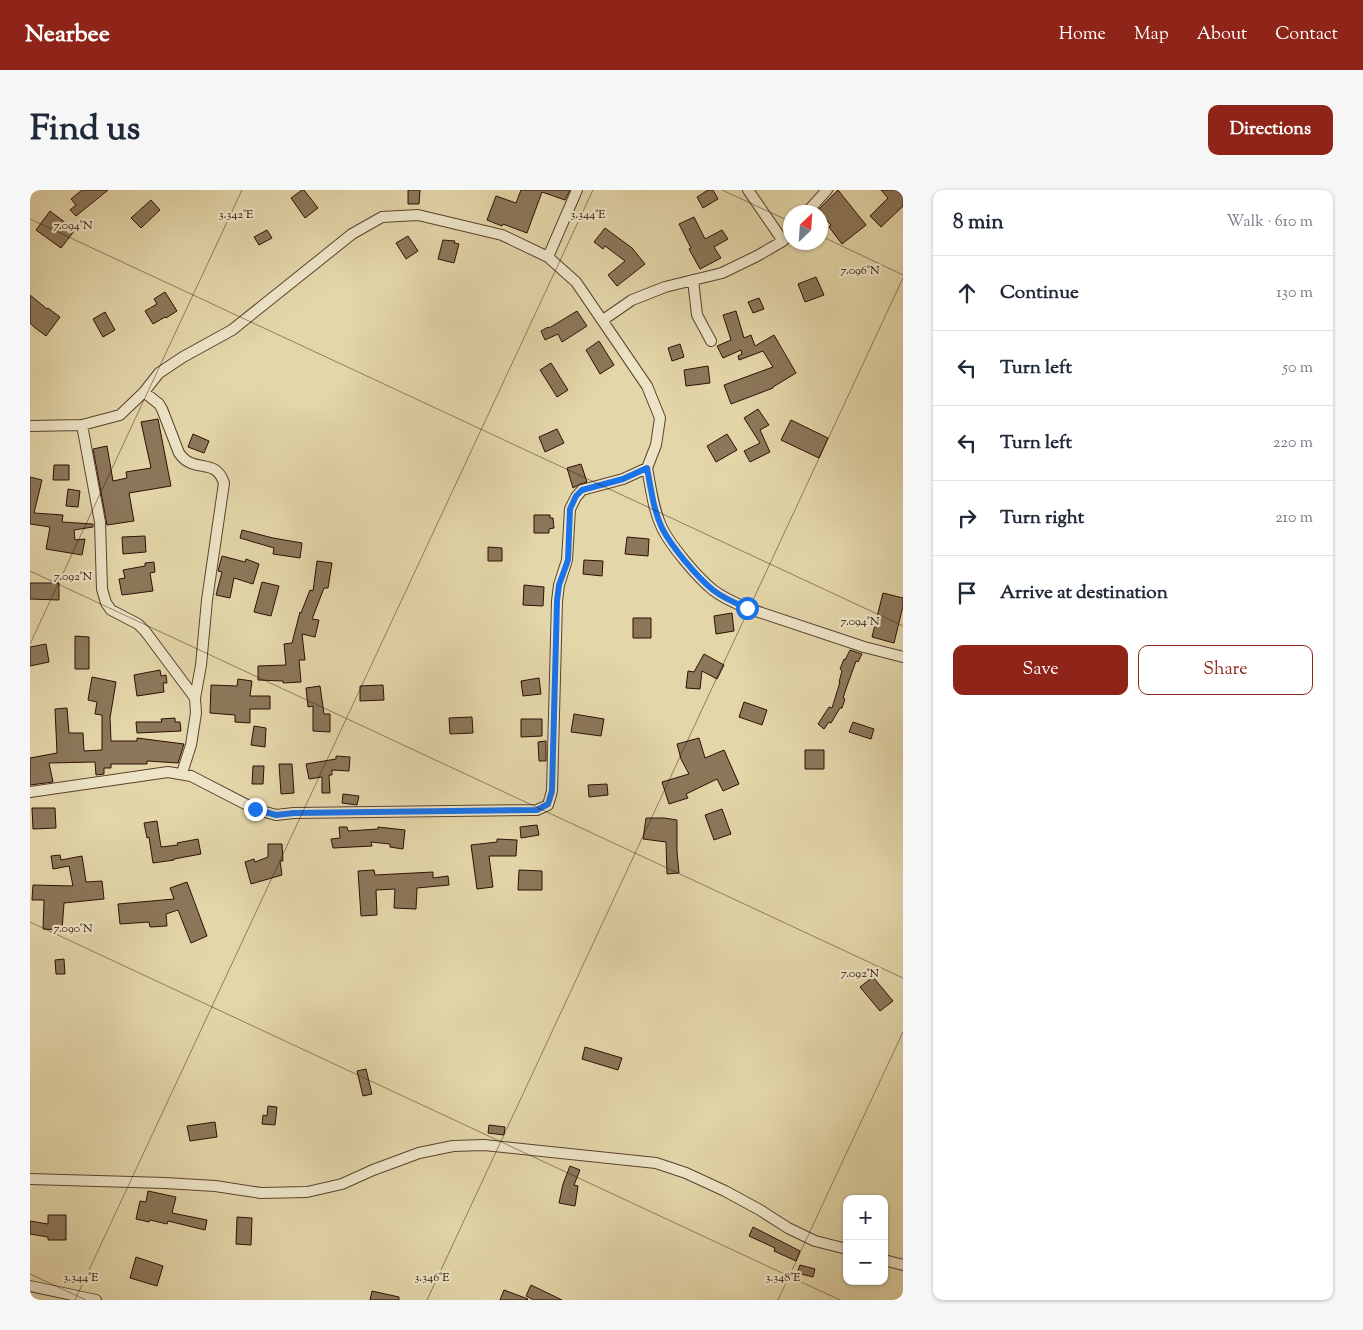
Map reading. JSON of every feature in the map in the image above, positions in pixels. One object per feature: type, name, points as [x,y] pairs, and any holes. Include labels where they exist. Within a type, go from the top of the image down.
[{"type":"street","points":[[548,258],[577,190]]},
{"type":"street","points":[[602,320],[632,300],[665,287],[722,274],[783,241],[748,190]]},
{"type":"street","points":[[813,205],[827,190]]},
{"type":"street","points":[[30,426],[82,426],[120,415],[144,392],[159,373],[183,357],[232,330],[352,234],[382,217],[418,215],[502,235],[548,258],[576,282],[648,386],[660,418],[656,445],[647,468],[656,510],[662,528],[676,549],[713,590],[728,600],[747,608],[864,647],[903,657]]},
{"type":"street","points":[[693,280],[697,315],[710,341]]},
{"type":"street","points":[[144,392],[162,408],[183,459],[189,463],[209,466],[217,471],[224,483],[206,600],[201,665],[195,698],[196,713],[191,746],[182,773]]},
{"type":"street","points":[[82,426],[100,522],[102,589],[106,603],[110,610],[138,624],[145,631],[195,698]]},
{"type":"street","points":[[30,792],[168,772],[191,776],[255,809],[276,815],[294,813],[537,810],[548,804],[552,791],[557,601],[559,585],[568,560],[570,509],[576,496],[582,490],[623,479],[647,468]]},
{"type":"street","points":[[30,1179],[165,1183],[215,1186],[262,1192],[307,1192],[342,1184],[419,1153],[453,1146],[484,1145],[656,1163],[686,1173],[725,1191],[788,1228],[815,1241],[843,1248]]},
{"type":"street","points":[[888,1261],[903,1265]]},
{"type":"street","points":[[30,1286],[96,1300]]},
{"type":"building","points":[[82,190],[108,190],[76,216],[70,210],[76,205],[71,199]]},
{"type":"building","points":[[302,190],[318,208],[305,218],[291,198]]},
{"type":"building","points":[[408,190],[420,190],[419,204],[408,204]]},
{"type":"building","points":[[521,190],[570,190],[565,200],[542,192],[527,233],[487,220],[496,196],[516,203]]},
{"type":"building","points":[[708,190],[713,190],[718,199],[703,208],[697,197]]},
{"type":"building","points":[[838,190],[866,225],[842,244],[829,227],[831,225],[828,222],[828,205],[823,205]]},
{"type":"building","points":[[881,190],[897,190],[903,197],[903,206],[881,227],[870,216],[888,198]]},
{"type":"building","points":[[151,200],[160,210],[141,228],[131,218]]},
{"type":"building","points":[[50,211],[75,230],[61,248],[36,230]]},
{"type":"building","points":[[694,217],[705,239],[722,230],[728,239],[714,247],[721,258],[700,269],[689,249],[691,248],[679,224]]},
{"type":"building","points":[[605,228],[632,248],[645,264],[617,286],[608,275],[625,261],[605,246],[603,249],[594,242]]},
{"type":"building","points":[[267,230],[272,238],[259,245],[254,237]]},
{"type":"building","points":[[408,236],[418,251],[406,259],[396,243]]},
{"type":"building","points":[[443,240],[455,241],[454,243],[459,244],[454,263],[438,259]]},
{"type":"building","points":[[816,277],[824,295],[805,302],[798,284]]},
{"type":"building","points":[[165,292],[177,311],[153,324],[145,311],[157,304],[154,299]]},
{"type":"building","points":[[30,295],[60,317],[46,336],[30,323]]},
{"type":"building","points":[[759,298],[764,309],[753,313],[748,302]]},
{"type":"building","points":[[577,311],[587,326],[562,342],[558,334],[545,340],[541,331]]},
{"type":"building","points":[[736,311],[744,338],[751,335],[755,346],[774,335],[796,373],[773,388],[731,404],[724,385],[773,367],[763,351],[739,360],[738,356],[742,354],[741,350],[723,358],[717,346],[731,340],[723,315]]},
{"type":"building","points":[[105,312],[115,330],[103,337],[93,319]]},
{"type":"building","points":[[599,341],[614,365],[600,374],[586,350]]},
{"type":"building","points":[[680,344],[684,357],[672,361],[668,348]]},
{"type":"building","points":[[551,363],[568,390],[557,397],[540,370]]},
{"type":"building","points":[[708,366],[710,383],[686,386],[684,370]]},
{"type":"building","points":[[758,409],[769,425],[760,430],[770,452],[750,462],[744,451],[760,443],[744,418]]},
{"type":"building","points":[[158,419],[171,486],[129,493],[134,521],[107,525],[93,449],[107,446],[113,481],[127,478],[126,472],[151,468],[141,422]]},
{"type":"building","points":[[791,420],[828,438],[819,458],[781,440]]},
{"type":"building","points":[[557,429],[564,443],[545,452],[539,437]]},
{"type":"building","points":[[193,434],[209,441],[204,453],[188,447]]},
{"type":"building","points":[[727,434],[737,450],[716,462],[707,446]]},
{"type":"building","points":[[581,464],[587,482],[573,488],[567,468]]},
{"type":"building","points":[[54,465],[69,465],[69,480],[53,480]]},
{"type":"building","points":[[30,477],[42,480],[34,513],[63,515],[62,522],[93,524],[93,527],[74,530],[75,540],[85,539],[82,555],[46,549],[50,527],[30,524]]},
{"type":"building","points":[[68,489],[80,491],[78,507],[66,506]]},
{"type":"building","points":[[534,515],[550,515],[550,518],[553,518],[554,528],[549,529],[549,533],[534,533]]},
{"type":"building","points":[[242,530],[302,543],[300,558],[273,554],[274,548],[240,538]]},
{"type":"building","points":[[145,536],[146,552],[123,554],[122,537]]},
{"type":"building","points":[[627,537],[649,539],[648,556],[625,554]]},
{"type":"building","points":[[488,547],[502,548],[502,561],[488,561]]},
{"type":"building","points":[[222,556],[245,562],[246,559],[259,564],[253,584],[234,578],[230,598],[216,595],[222,572],[218,571]]},
{"type":"building","points":[[584,560],[603,561],[602,576],[583,574]]},
{"type":"building","points":[[317,561],[332,563],[328,588],[324,588],[312,619],[319,620],[315,637],[302,634],[305,660],[299,660],[301,682],[283,683],[283,681],[258,680],[258,666],[286,665],[284,644],[292,643],[300,612],[310,590],[313,591]]},
{"type":"building","points":[[154,562],[155,572],[150,573],[153,591],[122,595],[119,579],[125,578],[123,570],[145,566],[145,563]]},
{"type":"building","points":[[262,582],[279,586],[271,616],[254,612]]},
{"type":"building","points":[[30,583],[59,583],[59,600],[30,599]]},
{"type":"building","points":[[524,585],[544,587],[543,606],[523,605]]},
{"type":"building","points":[[883,593],[903,598],[903,606],[894,643],[872,637]]},
{"type":"building","points":[[732,613],[734,631],[716,634],[714,616]]},
{"type":"building","points":[[633,618],[651,618],[651,638],[633,638]]},
{"type":"building","points":[[75,636],[89,637],[89,669],[75,669]]},
{"type":"building","points":[[46,644],[49,662],[30,666],[30,647]]},
{"type":"building","points":[[850,650],[862,654],[858,662],[856,661],[843,698],[845,699],[842,708],[840,708],[831,723],[829,722],[824,729],[818,724],[829,707],[832,708],[840,682],[842,671],[840,669]]},
{"type":"building","points":[[704,654],[724,665],[717,679],[702,671],[700,689],[686,688],[688,671],[694,672]]},
{"type":"building","points":[[160,670],[161,676],[166,675],[167,683],[163,683],[164,692],[137,696],[134,675]]},
{"type":"building","points":[[92,677],[116,682],[110,718],[111,741],[137,741],[137,738],[184,744],[178,763],[147,761],[147,764],[111,764],[111,768],[104,768],[104,774],[96,775],[95,762],[49,763],[53,782],[30,785],[30,758],[57,753],[55,709],[67,708],[69,733],[83,733],[84,751],[102,750],[102,715],[95,714],[97,702],[88,700]]},
{"type":"building","points":[[539,678],[541,694],[523,696],[521,681]]},
{"type":"building","points":[[238,679],[252,681],[250,696],[270,696],[270,709],[250,709],[250,723],[235,722],[235,715],[210,713],[211,685],[237,686]]},
{"type":"building","points":[[383,685],[384,700],[360,701],[360,686]]},
{"type":"building","points":[[320,686],[324,714],[330,714],[330,732],[313,731],[313,706],[308,707],[306,688]]},
{"type":"building","points":[[744,702],[767,710],[762,725],[739,717]]},
{"type":"building","points":[[574,714],[604,719],[601,736],[571,732]]},
{"type":"building","points":[[472,717],[473,733],[450,734],[449,718]]},
{"type":"building","points":[[175,718],[175,722],[180,722],[181,731],[137,733],[136,722],[162,722],[161,719]]},
{"type":"building","points":[[521,719],[542,719],[542,736],[521,737]]},
{"type":"building","points":[[853,722],[874,729],[871,739],[849,732]]},
{"type":"building","points":[[254,726],[266,728],[265,747],[251,745]]},
{"type":"building","points":[[699,738],[705,758],[724,750],[739,784],[723,791],[717,779],[686,794],[688,798],[669,804],[662,782],[689,774],[681,759],[677,744]]},
{"type":"building","points":[[546,741],[546,761],[539,761],[538,742]]},
{"type":"building","points":[[805,750],[824,750],[824,769],[805,769]]},
{"type":"building","points":[[336,756],[350,757],[349,771],[332,770],[332,775],[329,775],[330,793],[322,793],[322,777],[309,779],[306,764],[336,759]]},
{"type":"building","points":[[279,764],[292,764],[294,793],[281,794]]},
{"type":"building","points":[[253,766],[264,766],[263,784],[252,784]]},
{"type":"building","points":[[607,784],[608,795],[589,797],[588,785]]},
{"type":"building","points":[[343,794],[359,796],[357,805],[342,803]]},
{"type":"building","points":[[32,808],[55,808],[56,828],[33,829]]},
{"type":"building","points":[[722,809],[731,834],[714,840],[705,815]]},
{"type":"building","points":[[646,818],[677,820],[679,873],[667,874],[666,842],[643,839]]},
{"type":"building","points":[[157,821],[161,847],[178,845],[177,843],[198,839],[201,854],[153,863],[149,837],[147,838],[144,823]]},
{"type":"building","points":[[537,825],[539,835],[521,838],[520,827]]},
{"type":"building","points":[[339,827],[347,827],[348,831],[378,829],[378,827],[405,830],[403,849],[390,847],[390,844],[371,842],[372,846],[333,848],[331,839],[340,838]]},
{"type":"building","points":[[497,839],[517,840],[516,856],[489,856],[493,887],[477,889],[471,845],[497,842]]},
{"type":"building","points":[[268,844],[282,844],[283,861],[280,861],[282,875],[251,884],[245,862],[254,859],[255,862],[268,857]]},
{"type":"building","points":[[60,855],[61,860],[82,856],[86,882],[102,881],[104,899],[64,903],[62,930],[43,929],[44,900],[32,900],[33,885],[73,886],[69,866],[53,869],[51,856]]},
{"type":"building","points":[[374,870],[375,875],[433,872],[433,878],[448,876],[449,885],[417,888],[416,909],[394,908],[395,889],[376,890],[377,915],[361,916],[358,871]]},
{"type":"building","points":[[519,870],[542,871],[542,890],[518,890]]},
{"type":"building","points":[[187,882],[207,936],[191,943],[178,910],[166,914],[167,926],[150,927],[149,922],[120,924],[118,904],[174,899],[170,888]]},
{"type":"building","points":[[64,959],[65,974],[56,974],[55,960]]},
{"type":"building","points":[[873,977],[893,1001],[880,1011],[860,987]]},
{"type":"building","points":[[585,1047],[622,1058],[618,1070],[582,1059]]},
{"type":"building","points":[[366,1069],[372,1094],[363,1096],[357,1071]]},
{"type":"building","points":[[268,1106],[277,1107],[275,1125],[262,1124],[263,1115],[267,1116]]},
{"type":"building","points":[[215,1122],[217,1137],[190,1141],[187,1126]]},
{"type":"building","points":[[489,1125],[505,1127],[504,1135],[488,1133]]},
{"type":"building","points":[[570,1166],[580,1170],[574,1185],[578,1186],[575,1206],[559,1203],[563,1184]]},
{"type":"building","points":[[148,1191],[176,1197],[172,1213],[207,1220],[205,1230],[168,1221],[167,1224],[136,1219],[140,1201],[146,1202]]},
{"type":"building","points":[[48,1215],[66,1215],[66,1240],[48,1240],[48,1237],[30,1234],[30,1221],[48,1224]]},
{"type":"building","points":[[237,1217],[252,1218],[251,1245],[236,1244]]},
{"type":"building","points":[[753,1227],[800,1251],[796,1261],[774,1251],[775,1248],[749,1236]]},
{"type":"building","points":[[136,1257],[163,1266],[157,1286],[130,1278]]},
{"type":"building","points":[[800,1265],[815,1269],[813,1277],[797,1273]]},
{"type":"building","points":[[531,1285],[562,1300],[534,1300],[526,1296]]},
{"type":"building","points":[[504,1290],[528,1299],[500,1300]]},
{"type":"building","points":[[372,1291],[399,1297],[399,1300],[370,1300]]},
{"type":"route","points":[[255,809],[276,815],[294,813],[537,810],[548,804],[552,791],[557,601],[559,585],[568,560],[570,509],[576,496],[582,490],[623,479],[647,468],[651,491],[662,528],[676,549],[713,590],[728,600],[747,608]]}]
